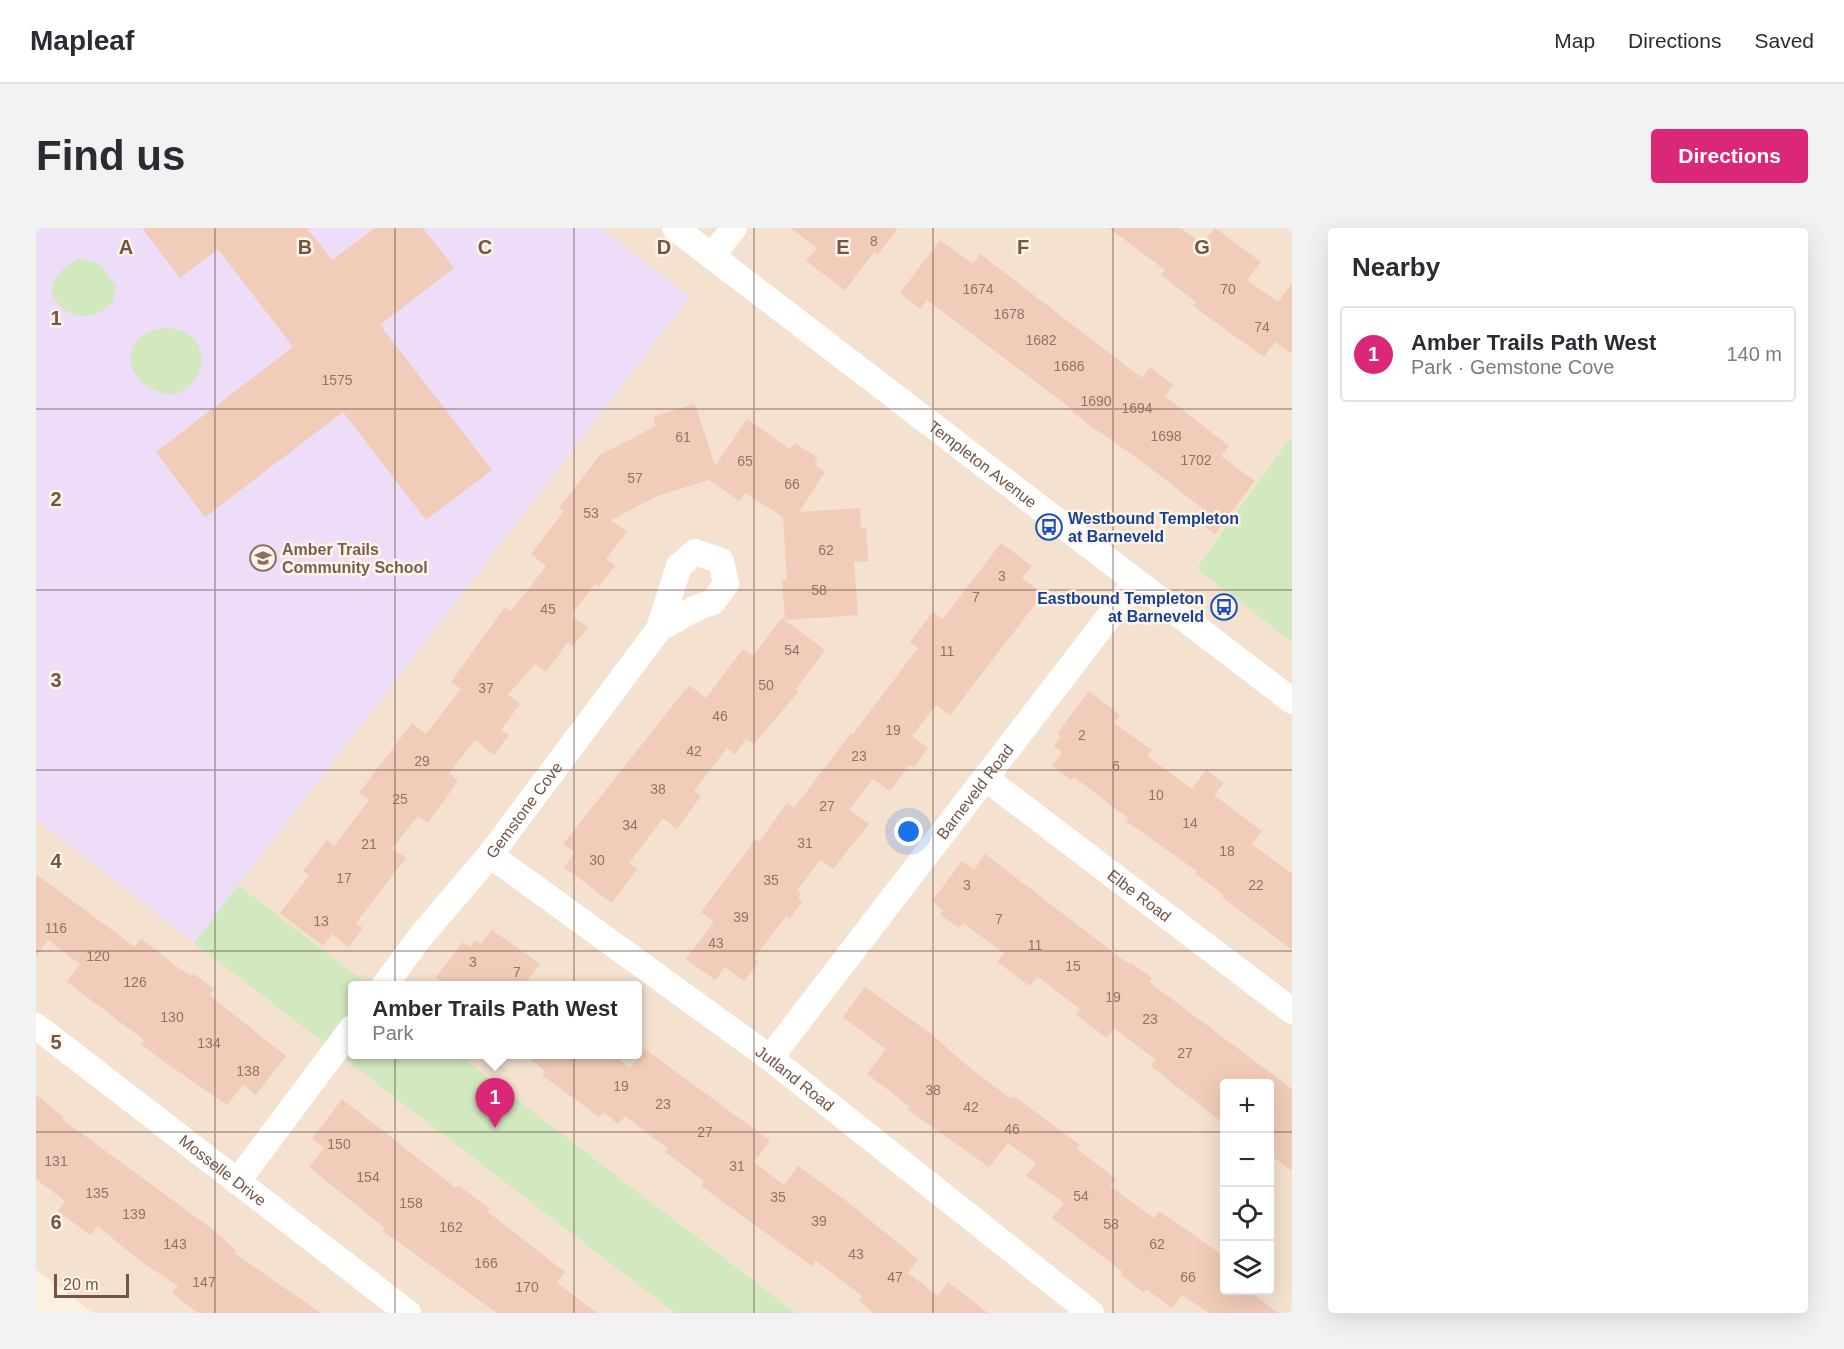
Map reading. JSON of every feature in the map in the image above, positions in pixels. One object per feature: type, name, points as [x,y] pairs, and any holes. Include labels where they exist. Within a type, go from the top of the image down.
[{"type":"street","name":"Templeton Avenue","points":[[675,228],[1135,583],[1292,701]]},
{"type":"street","points":[[712,256],[734,228]]},
{"type":"street","name":"Barneveld Road","points":[[770,1058],[1135,583]]},
{"type":"street","name":"Gemstone Cove","points":[[388,981],[421,936],[490,855],[659,629]]},
{"type":"street","name":"Elbe Road","points":[[985,778],[1292,1011]]},
{"type":"street","name":"Jutland Road","points":[[490,855],[770,1058],[1091,1313]]},
{"type":"street","name":"Mosselle Drive","points":[[36,1026],[408,1313]]},
{"type":"street","points":[[237,1182],[348,1033]]},
{"type":"shaded area","name":"Amber Trails Community School","points":[[36,228],[600,228],[690,297],[194,943],[36,819]]},
{"type":"shaded area","points":[[600,228],[1292,228],[1292,435],[1196,567],[1292,642],[1292,1313],[796,1313],[464,1059],[642,1059],[642,981],[364,981],[238,885],[690,297]]},
{"type":"shaded area","points":[[36,819],[675,1313],[93,1313],[36,1269]]},
{"type":"green space","points":[[80,258],[99,264],[116,285],[114,301],[98,313],[81,316],[65,310],[52,295],[56,277],[64,268]]},
{"type":"green space","points":[[162,328],[178,330],[190,335],[198,344],[201,355],[201,366],[196,378],[175,395],[158,391],[145,384],[136,375],[131,364],[131,353],[136,343],[146,334]]},
{"type":"green space","points":[[1292,435],[1292,642],[1196,568]]},
{"type":"green space","points":[[238,885],[364,981],[348,981],[348,1059],[464,1059],[796,1313],[675,1313],[194,943]]},
{"type":"building","points":[[142,228],[307,228],[332,260],[375,228],[423,228],[454,268],[380,325],[492,470],[426,520],[343,412],[205,517],[156,452],[293,347],[218,249],[180,278]]},
{"type":"building","points":[[790,228],[898,228],[878,255],[874,252],[845,290],[806,261],[817,248]]},
{"type":"building","points":[[1109,228],[1180,228],[1202,243],[1215,228],[1261,262],[1247,280],[1278,302],[1292,283],[1292,354],[1275,342],[1264,357],[1193,306],[1196,302],[1161,275],[1165,270]]},
{"type":"building","points":[[940,240],[973,264],[980,254],[1142,378],[1150,367],[1173,385],[1165,396],[1229,446],[1221,456],[1255,481],[1215,534],[1194,519],[1202,508],[1136,457],[1072,412],[1073,410],[927,300],[920,309],[900,293]]},
{"type":"building","points":[[695,404],[715,466],[747,419],[790,449],[795,443],[818,458],[814,464],[825,472],[799,512],[860,508],[861,528],[866,528],[868,561],[854,562],[858,615],[785,620],[782,580],[787,580],[783,517],[745,493],[739,501],[709,480],[657,496],[611,520],[627,532],[606,559],[615,566],[599,586],[595,584],[571,615],[588,628],[573,646],[568,642],[546,672],[535,664],[508,695],[520,704],[501,730],[509,735],[494,755],[475,740],[449,773],[458,781],[428,823],[418,816],[392,848],[406,858],[356,923],[363,928],[348,947],[332,934],[323,946],[280,913],[309,876],[303,871],[327,840],[334,846],[369,800],[359,793],[412,723],[426,734],[461,689],[451,682],[505,607],[511,611],[546,566],[531,554],[564,511],[559,508],[600,455],[656,426],[653,417]]},
{"type":"building","points":[[1001,543],[1032,566],[1022,578],[1043,594],[950,715],[936,705],[912,736],[928,748],[914,768],[909,765],[890,791],[873,779],[849,810],[869,824],[833,869],[820,860],[797,890],[801,894],[798,898],[802,902],[789,919],[786,916],[754,958],[759,962],[744,981],[725,967],[715,980],[686,959],[714,922],[701,912],[756,839],[759,842],[787,803],[794,808],[851,733],[853,734],[918,648],[910,642],[933,612],[943,619]]},
{"type":"building","points":[[782,618],[825,650],[796,689],[799,691],[754,744],[746,739],[735,754],[727,748],[694,791],[701,796],[677,829],[663,818],[629,863],[637,869],[612,903],[564,867],[575,852],[563,844],[689,685],[706,698],[743,649],[753,656]]},
{"type":"building","points":[[1089,691],[1120,715],[1114,723],[1152,750],[1147,756],[1192,789],[1206,770],[1224,783],[1214,795],[1262,831],[1252,844],[1292,874],[1292,950],[1222,897],[1224,895],[1195,873],[1197,871],[1126,821],[1128,818],[1074,777],[1071,780],[1052,766],[1062,752],[1054,746],[1061,737],[1057,734]]},
{"type":"building","points":[[985,854],[1130,965],[1131,963],[1152,978],[1149,982],[1292,1089],[1292,1171],[1274,1158],[1274,1079],[1220,1079],[1220,1121],[1151,1066],[1156,1060],[1114,1028],[1107,1038],[1076,1015],[1080,1009],[1037,976],[1030,986],[997,962],[1004,953],[963,923],[959,928],[940,915],[943,910],[932,901],[962,861],[974,870]]},
{"type":"building","points":[[36,874],[135,947],[141,939],[180,969],[192,976],[194,974],[214,989],[209,995],[286,1056],[256,1095],[243,1085],[227,1105],[141,1044],[144,1040],[67,982],[80,964],[48,940],[36,957]]},
{"type":"building","points":[[492,930],[540,964],[527,981],[441,981],[436,977],[463,942],[470,947],[475,940],[481,944]]},
{"type":"building","points":[[865,987],[934,1036],[965,1064],[1011,1099],[1014,1096],[1080,1145],[1077,1149],[1116,1179],[1110,1186],[1154,1218],[1159,1211],[1220,1253],[1220,1295],[1255,1295],[1278,1313],[1209,1313],[1182,1295],[1172,1308],[1146,1289],[1144,1293],[1121,1275],[1123,1272],[1052,1218],[1064,1203],[1026,1176],[1036,1163],[1008,1143],[989,1167],[907,1109],[909,1106],[867,1074],[886,1049],[843,1017]]},
{"type":"building","points":[[645,1049],[770,1141],[754,1162],[784,1185],[798,1166],[845,1200],[918,1259],[908,1273],[938,1296],[948,1282],[988,1313],[874,1313],[859,1301],[862,1296],[816,1261],[812,1266],[701,1186],[704,1181],[665,1152],[668,1149],[625,1116],[618,1124],[603,1112],[599,1117],[542,1075],[545,1071],[530,1059],[618,1059],[630,1068],[637,1059],[642,1059]]},
{"type":"building","points":[[36,1095],[64,1117],[62,1119],[212,1229],[236,1250],[234,1253],[321,1313],[198,1313],[172,1293],[178,1286],[139,1260],[98,1226],[90,1235],[58,1211],[65,1201],[36,1179]]},
{"type":"building","points":[[342,1099],[456,1188],[458,1185],[490,1209],[488,1212],[565,1272],[557,1283],[597,1313],[497,1313],[383,1231],[385,1228],[309,1167],[324,1148],[312,1139]]},
{"type":"place","name":"Westbound Templeton at Barneveld","points":[[1049,527]]},
{"type":"place","name":"Amber Trails Community School","points":[[263,558]]},
{"type":"place","name":"Eastbound Templeton at Barneveld","points":[[1224,607]]},
{"type":"place","name":"Amber Trails Path West","points":[[495,1128]]}]
